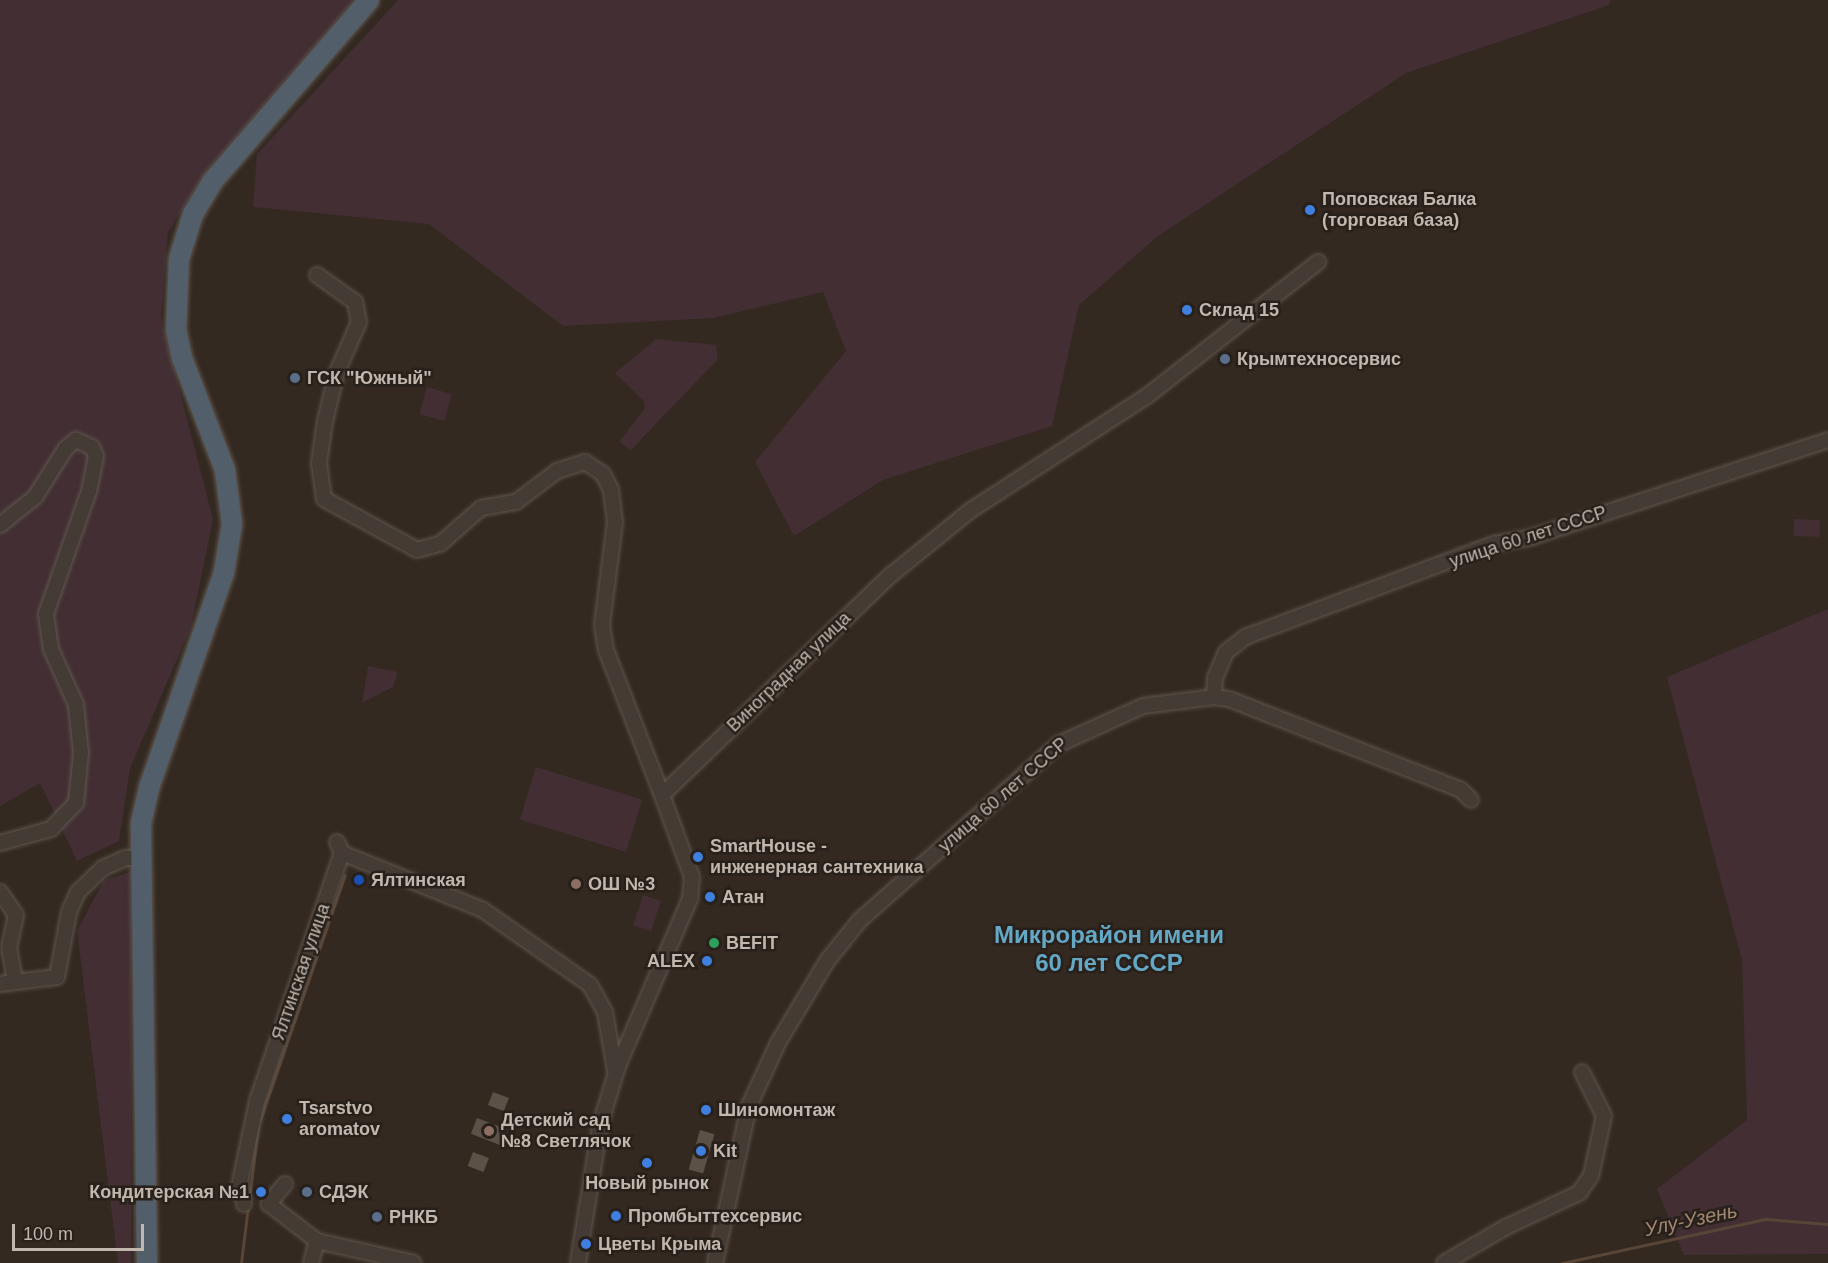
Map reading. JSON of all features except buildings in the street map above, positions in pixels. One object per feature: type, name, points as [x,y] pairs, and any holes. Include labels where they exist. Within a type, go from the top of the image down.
[{"type":"highway","points":[[147,1263],[140,858],[145,802],[224,572],[232,524],[225,470],[176,330],[177,280],[185,235],[212,182],[369,0]]},
{"type":"street","name":"Виноградная улица","points":[[662,795],[891,575],[971,510],[1146,397],[1318,262]]},
{"type":"street","points":[[317,275],[355,302],[359,322],[337,372],[327,410],[319,463],[324,498],[417,550],[440,544],[481,508],[516,502],[557,471],[585,462],[603,474],[611,490],[615,522],[602,625],[606,650],[692,877],[690,899],[616,1074],[598,1135],[578,1263]]},
{"type":"street","points":[[0,525],[36,497],[76,440],[92,447],[96,456],[89,491],[46,614],[51,649],[76,705],[81,753],[76,803],[51,829],[0,843]]},
{"type":"street","name":"улица 60 лет СССР","points":[[715,1263],[731,1209],[749,1106],[761,1076],[827,961],[860,920],[1059,744],[1143,706],[1214,697],[1215,678],[1226,652],[1245,637],[1494,544],[1532,537],[1828,440]]},
{"type":"street","points":[[1214,697],[1229,699],[1461,790],[1471,800]]},
{"type":"street","name":"Ялтинская улица","points":[[244,1204],[240,1182],[257,1101],[339,847],[358,861],[483,910],[590,985],[605,1012],[616,1074]]},
{"type":"street","points":[[0,984],[57,977],[69,912],[78,892],[108,865],[140,858]]},
{"type":"street","points":[[0,892],[16,915],[9,947],[15,982]]},
{"type":"street","points":[[1444,1263],[1506,1227],[1579,1193],[1591,1176],[1604,1116],[1582,1072]]},
{"type":"street","points":[[285,1184],[268,1204],[317,1241],[411,1262]]},
{"type":"street","points":[[312,1263],[317,1241]]},
{"type":"shaded area","points":[[0,0],[354,0],[208,169],[168,232],[161,319],[213,519],[191,627],[130,768],[119,841],[77,861],[40,783],[0,806]]},
{"type":"shaded area","points":[[398,0],[1611,0],[1609,5],[1406,73],[1158,236],[1079,305],[1052,426],[883,480],[794,536],[755,462],[846,351],[823,292],[713,318],[563,326],[429,224],[253,207],[257,154]]},
{"type":"shaded area","points":[[656,339],[716,345],[718,359],[631,450],[619,442],[645,408],[644,401],[615,373]]},
{"type":"shaded area","points":[[427,387],[452,394],[444,421],[419,414]]},
{"type":"shaded area","points":[[1794,519],[1820,520],[1819,537],[1793,536]]},
{"type":"shaded area","points":[[1828,609],[1828,1254],[1684,1255],[1657,1189],[1747,1120],[1742,960],[1667,677]]},
{"type":"shaded area","points":[[368,666],[398,672],[393,687],[362,703]]},
{"type":"shaded area","points":[[536,767],[642,799],[626,852],[520,820]]},
{"type":"shaded area","points":[[131,872],[131,1263],[118,1263],[77,931],[104,880]]},
{"type":"shaded area","points":[[643,895],[661,901],[651,931],[633,925]]},
{"type":"waterway","points":[[260,1120],[345,875]]},
{"type":"waterway","points":[[249,1200],[258,1126]]},
{"type":"waterway","points":[[241,1263],[248,1206]]},
{"type":"waterway","name":"Улу-Узень","points":[[1562,1263],[1766,1219],[1828,1224]]},
{"type":"place","name":"Поповская Балка (торговая база)","points":[[1310,210]]},
{"type":"place","name":"Склад 15","points":[[1187,310]]},
{"type":"place","name":"Крымтехносервис","points":[[1225,359]]},
{"type":"place","name":"ГСК \"Южный\"","points":[[295,378]]},
{"type":"place","name":"SmartHouse - инженерная сантехника","points":[[698,857]]},
{"type":"place","name":"Ялтинская","points":[[359,880]]},
{"type":"place","name":"ОШ №3","points":[[576,884]]},
{"type":"place","name":"Атан","points":[[710,897]]},
{"type":"place","name":"BEFIT","points":[[714,943]]},
{"type":"place","name":"ALEX","points":[[707,961]]},
{"type":"place","name":"Шиномонтаж","points":[[706,1110]]},
{"type":"place","name":"Tsarstvo aromatov","points":[[287,1119]]},
{"type":"place","name":"Детский сад №8 Светлячок","points":[[489,1131]]},
{"type":"place","name":"Kit","points":[[701,1151]]},
{"type":"place","name":"Новый рынок","points":[[647,1163]]},
{"type":"place","name":"Кондитерская №1","points":[[261,1192]]},
{"type":"place","name":"СДЭК","points":[[307,1192]]},
{"type":"place","name":"Промбыттехсервис","points":[[616,1216]]},
{"type":"place","name":"РНКБ","points":[[377,1217]]},
{"type":"place","name":"Цветы Крыма","points":[[586,1244]]},
{"type":"district","name":"Микрорайон имени 60 лет СССР","points":[[1109,949]]}]
